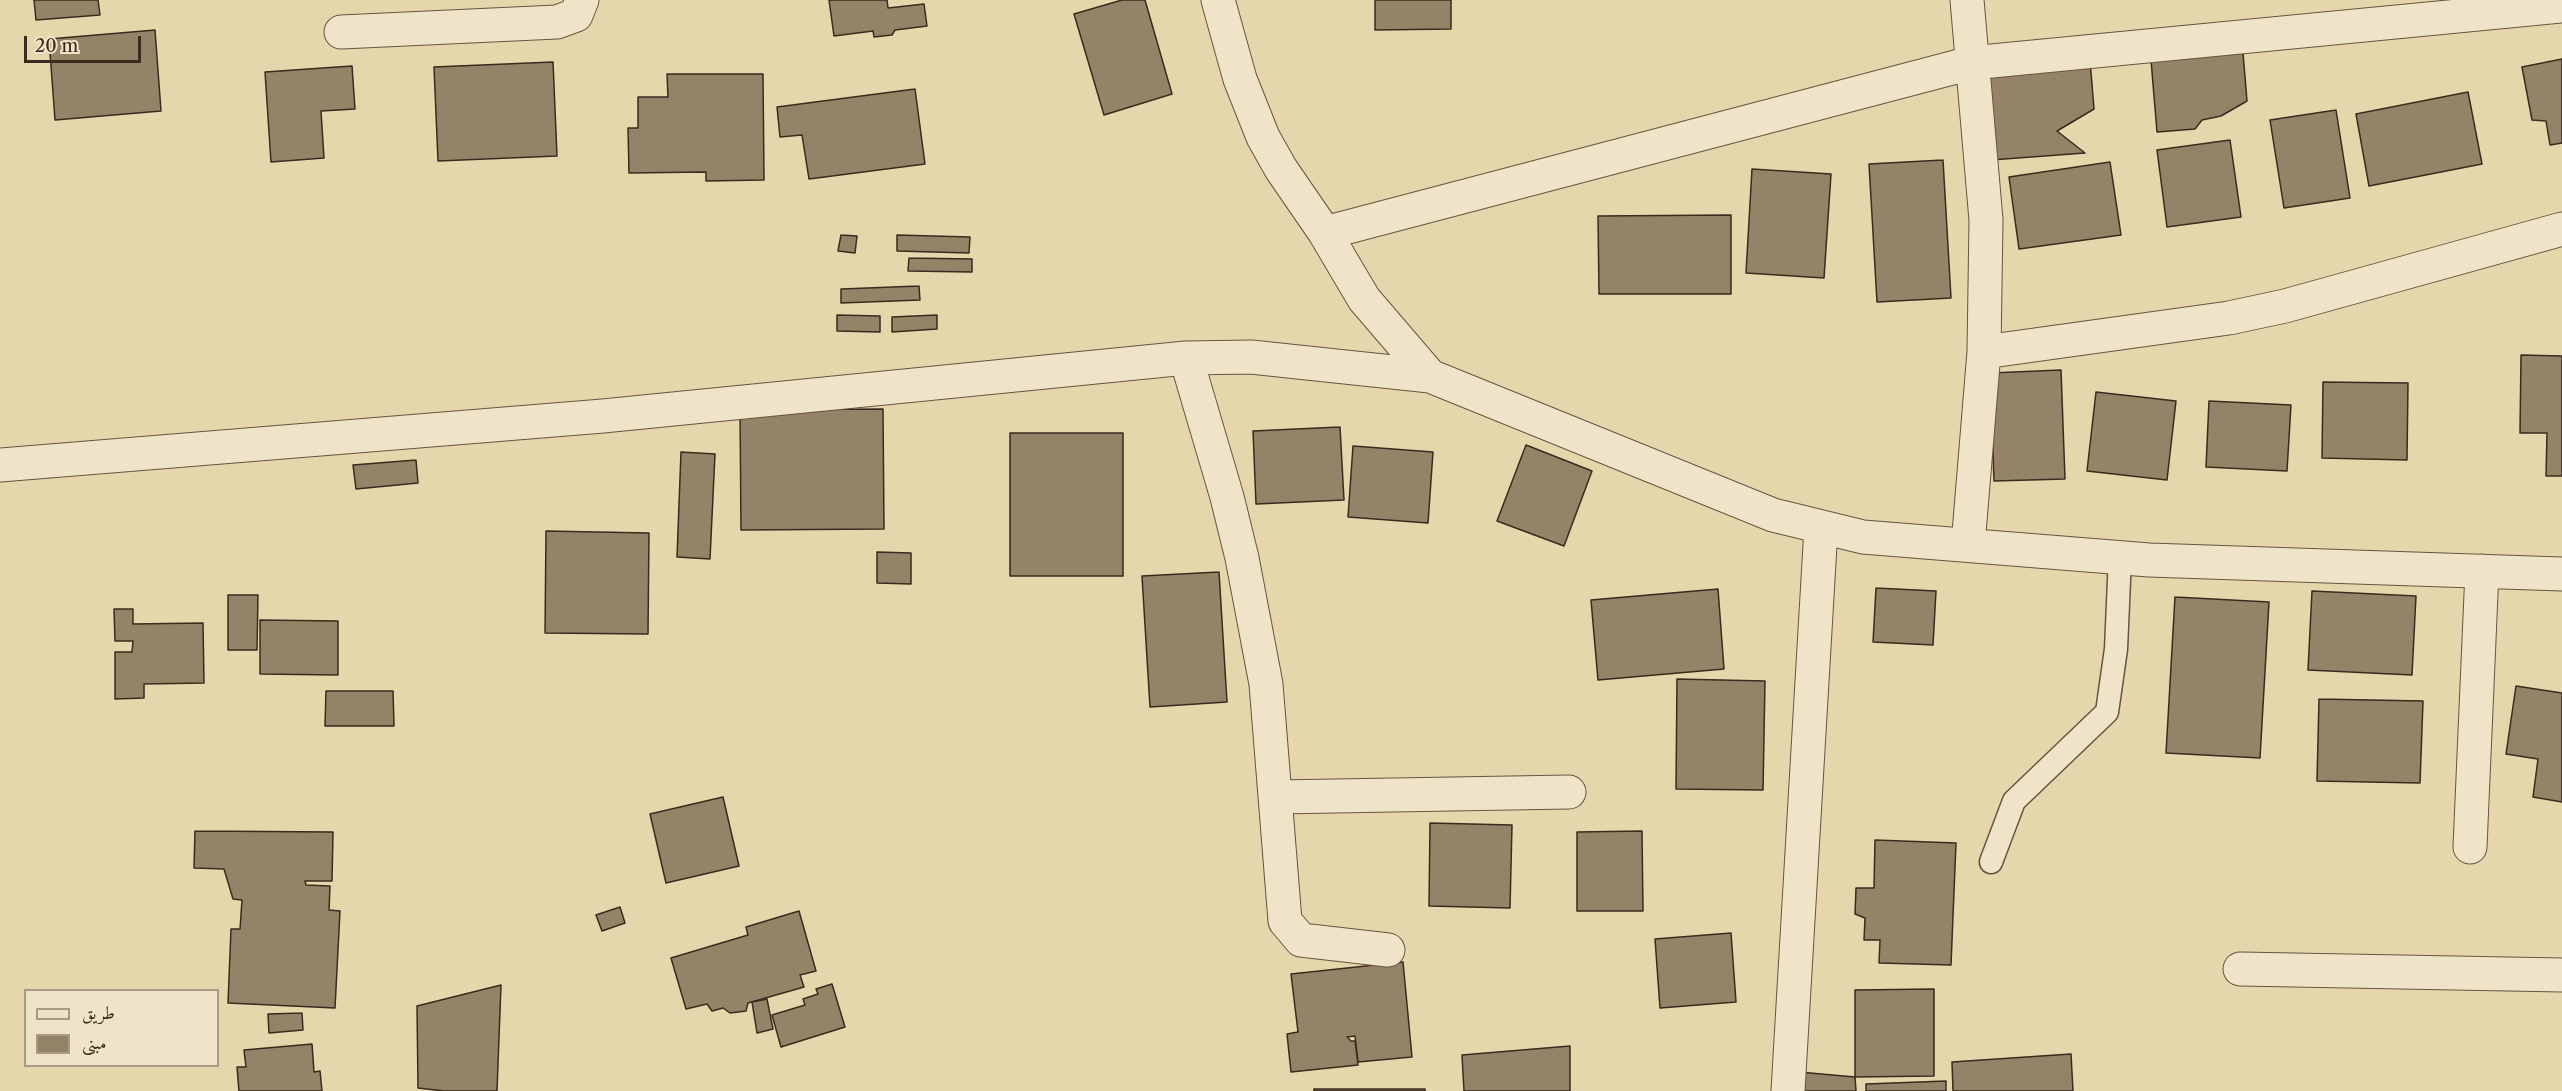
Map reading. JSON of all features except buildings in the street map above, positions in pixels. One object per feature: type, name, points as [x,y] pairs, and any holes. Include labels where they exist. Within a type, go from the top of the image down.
[{"type":"street","points":[[341,32],[557,22],[576,15],[582,0]]},
{"type":"street","points":[[1218,0],[1240,79],[1263,137],[1281,170],[1325,233],[1364,299],[1430,376]]},
{"type":"street","points":[[1967,0],[1986,220],[1984,352],[1968,546]]},
{"type":"street","points":[[1325,233],[1971,63],[2562,6]]},
{"type":"street","points":[[1984,352],[2229,318],[2285,306],[2562,229]]},
{"type":"street","points":[[0,465],[603,416],[1186,358],[1251,357],[1430,376],[1773,515],[1863,537],[2120,557],[2562,574]]},
{"type":"street","points":[[1186,358],[1227,497],[1242,558],[1266,684],[1286,921],[1301,940],[1388,950]]},
{"type":"street","points":[[1788,1091],[1821,528]]},
{"type":"street","points":[[2470,847],[2481,571]]},
{"type":"street","points":[[1276,797],[1569,792]]},
{"type":"street","points":[[2240,969],[2562,975]]},
{"type":"lane","points":[[1990,862],[2014,801],[2107,712],[2116,649],[2120,557]]}]
